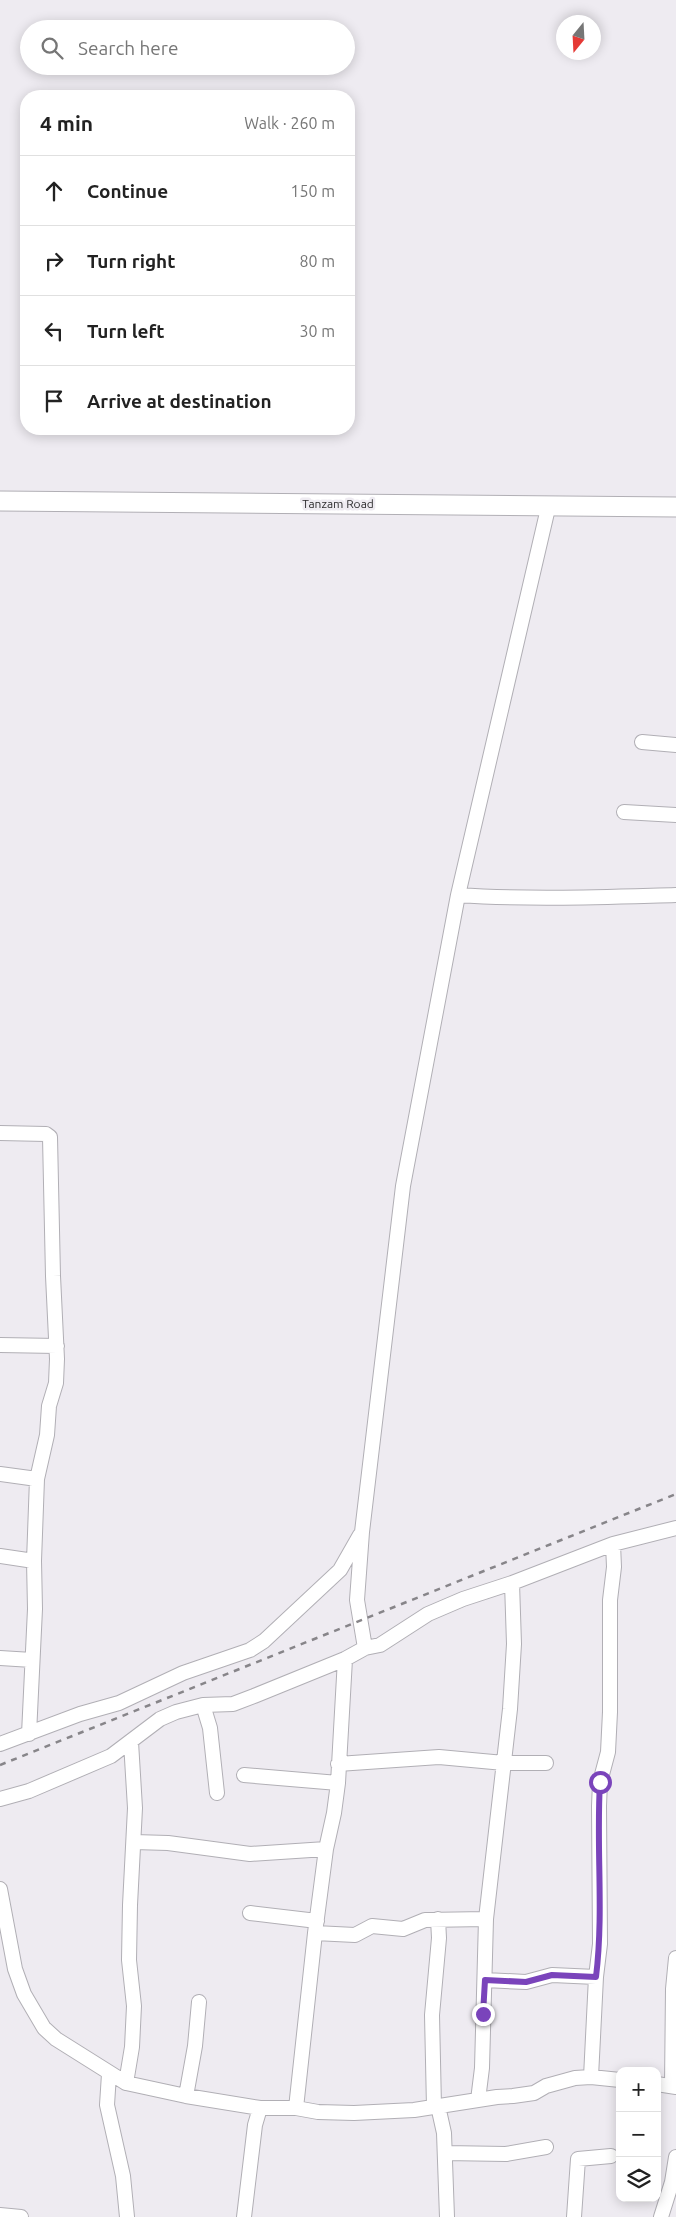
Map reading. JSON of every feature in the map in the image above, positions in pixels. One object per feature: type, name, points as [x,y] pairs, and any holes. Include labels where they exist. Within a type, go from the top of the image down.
[{"type":"highway","name":"Tanzam Road","points":[[0,500],[549,504],[676,507]]},
{"type":"street","points":[[365,1648],[358,1600],[362,1532],[403,1186],[458,895],[549,504]]},
{"type":"street","points":[[642,742],[676,744]]},
{"type":"street","points":[[624,812],[676,815]]},
{"type":"street","points":[[458,895],[569,899],[676,895]]},
{"type":"street","points":[[0,1133],[46,1134],[50,1137],[53,1284],[57,1346],[56,1383],[49,1406],[47,1435],[37,1479],[34,1561],[35,1609],[29,1734]]},
{"type":"street","points":[[0,1346],[57,1346]]},
{"type":"street","points":[[0,1474],[37,1479]]},
{"type":"street","points":[[0,1799],[29,1791],[111,1756],[160,1719],[176,1712],[203,1705],[233,1704],[345,1660],[365,1648],[388,1640],[428,1614],[463,1599],[512,1583],[613,1544],[676,1528]]},
{"type":"street","points":[[0,1744],[80,1714],[119,1703],[183,1673],[250,1650],[264,1641],[340,1570],[362,1532]]},
{"type":"street","points":[[591,2077],[600,1931],[600,1782],[608,1752],[610,1720],[610,1600],[614,1567],[613,1544]]},
{"type":"street","points":[[0,1556],[34,1561]]},
{"type":"street","points":[[478,2100],[482,2068],[486,1919],[510,1709],[514,1644],[512,1583]]},
{"type":"street","points":[[0,1658],[32,1660]]},
{"type":"street","points":[[296,2108],[326,1849],[338,1783],[345,1660]]},
{"type":"street","points":[[203,1705],[210,1728],[217,1793]]},
{"type":"street","points":[[126,2083],[132,2047],[134,2006],[129,1951],[134,1842],[134,1773],[131,1742]]},
{"type":"street","points":[[338,1764],[439,1757],[504,1763],[546,1763]]},
{"type":"street","points":[[244,1775],[338,1783]]},
{"type":"street","points":[[134,1842],[168,1842],[250,1854],[326,1849]]},
{"type":"street","points":[[0,1889],[15,1969],[24,1994],[44,2028],[56,2039],[126,2083],[186,2096],[260,2108],[296,2108],[318,2112],[354,2113],[414,2110],[534,2093],[546,2086],[575,2078],[591,2077],[616,2080]]},
{"type":"street","points":[[250,1913],[355,1935],[372,1926],[403,1929],[425,1920],[486,1919]]},
{"type":"street","points":[[438,1919],[439,1938],[432,2015],[436,2107],[442,2117],[447,2217]]},
{"type":"street","points":[[661,2084],[674,2086],[673,1989],[676,1958]]},
{"type":"street","points":[[485,1980],[526,1982],[552,1975],[596,1977]]},
{"type":"street","points":[[186,2096],[195,2046],[199,2002]]},
{"type":"street","points":[[109,2074],[107,2105],[123,2176],[127,2217]]},
{"type":"street","points":[[244,2217],[255,2125],[260,2108]]},
{"type":"street","points":[[445,2153],[506,2154],[546,2147]]},
{"type":"street","points":[[574,2217],[578,2159],[611,2156]]},
{"type":"street","points":[[660,2217],[672,2182],[676,2157]]},
{"type":"street","points":[[0,2215],[21,2217]]},
{"type":"railway","points":[[0,1765],[676,1494]]},
{"type":"route","points":[[483,2014],[485,1980],[526,1982],[552,1975],[596,1977],[600,1944],[600,1782]]}]
